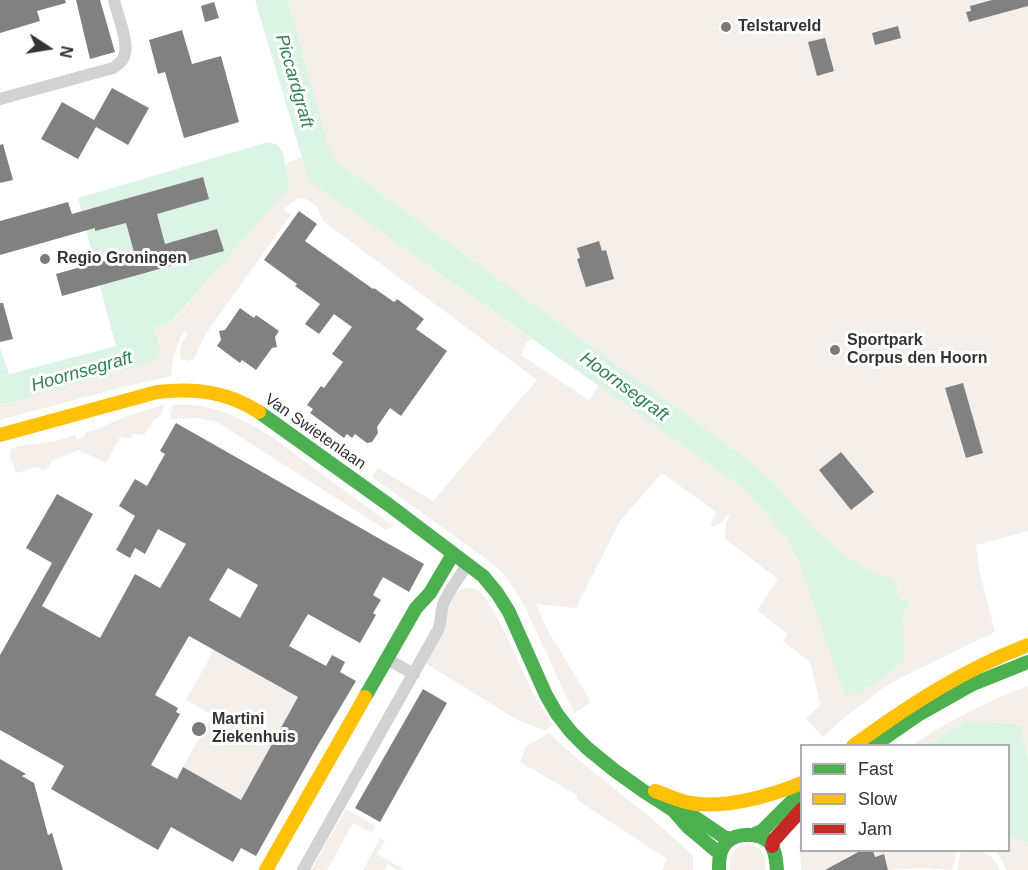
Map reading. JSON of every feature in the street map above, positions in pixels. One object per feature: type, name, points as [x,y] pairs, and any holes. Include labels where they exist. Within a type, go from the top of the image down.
[{"type":"street","points":[[0,99],[113,68],[118,64],[126,50],[114,0]]},
{"type":"street","name":"Van Swietenlaan","points":[[0,435],[139,397],[176,390],[221,394],[251,407],[338,467],[483,576],[501,598],[556,713],[570,730],[585,746],[625,778],[673,811],[690,829],[720,854]]},
{"type":"street","points":[[266,870],[416,609],[430,593],[453,554]]},
{"type":"street","points":[[303,870],[441,625],[444,602],[467,564]]},
{"type":"street","points":[[856,744],[903,709],[963,673],[1028,645]]},
{"type":"street","points":[[387,659],[414,674]]},
{"type":"street","points":[[876,744],[918,715],[973,684],[1028,662]]},
{"type":"street","points":[[625,778],[680,800],[712,806],[777,793],[800,783]]},
{"type":"street","points":[[719,870],[720,854],[731,839],[741,834],[755,834],[762,831],[800,792]]},
{"type":"street","points":[[772,846],[774,840],[800,810]]},
{"type":"street","name":"Van Swietenlaan","points":[[673,811],[696,818],[724,837],[731,839]]},
{"type":"street","points":[[755,834],[772,846],[778,860],[777,870]]},
{"type":"shaded area","name":"Sportpark Corpus den Hoorn","points":[[288,0],[1028,0],[1028,531],[976,545],[979,570],[995,632],[883,688],[823,737],[806,719],[820,705],[810,662],[783,641],[787,634],[757,610],[778,579],[725,539],[726,523],[730,516],[728,515],[714,527],[710,524],[716,512],[662,473],[620,521],[576,608],[536,604],[547,629],[591,702],[574,713],[523,603],[505,575],[372,477],[378,468],[433,501],[537,380],[323,221],[317,207],[306,199],[299,198],[284,209],[291,215],[211,326],[194,359],[189,361],[181,359],[180,356],[181,346],[187,335],[185,330],[175,352],[171,376],[0,420],[0,403],[9,403],[154,361],[161,344],[153,331],[154,328],[173,321],[289,186],[286,163],[302,157],[309,181],[532,339],[526,343],[521,355],[589,400],[599,386],[746,490],[782,533],[868,688],[902,662],[903,615],[910,602],[898,597],[897,585],[890,577],[876,573],[844,555],[812,527],[775,484],[740,454],[337,162],[328,147]]},
{"type":"shaded area","points":[[165,404],[160,416],[154,420],[144,435],[135,434],[129,439],[120,437],[106,463],[79,450],[52,461],[49,467],[43,470],[37,467],[16,473],[10,456],[11,449],[56,441],[75,435],[77,439],[85,436],[85,433],[127,416]]},
{"type":"shaded area","points":[[172,405],[193,405],[213,409],[251,425],[286,447],[394,526],[386,530],[217,422],[196,418],[170,419]]},
{"type":"shaded area","points":[[463,588],[473,588],[479,591],[488,601],[535,697],[553,725],[545,730],[517,720],[425,663],[454,595]]},
{"type":"shaded area","points":[[214,650],[298,697],[241,800],[183,767],[212,715],[186,700]]},
{"type":"shaded area","points":[[1028,686],[1028,762],[1021,728],[966,721],[930,744],[914,744],[968,712]]},
{"type":"shaded area","points":[[549,733],[693,856],[693,870],[662,870],[667,859],[577,800],[577,795],[520,762],[525,747]]},
{"type":"shaded area","points":[[346,809],[376,826],[372,833],[353,823],[327,870],[311,870]]},
{"type":"shaded area","points":[[380,838],[385,841],[377,854],[405,870],[398,870],[388,864],[384,870],[363,870]]},
{"type":"shaded area","points":[[1010,838],[1023,840],[1028,843],[1028,870],[1007,870],[995,852],[1010,852]]},
{"type":"shaded area","points":[[749,844],[763,853],[766,861],[765,870],[730,870],[729,865],[733,852],[740,846]]},
{"type":"shaded area","points":[[800,844],[800,852],[858,852],[826,870],[801,870],[799,846]]},
{"type":"shaded area","points":[[875,852],[957,852],[952,870],[923,868],[888,870],[885,854],[876,856]]},
{"type":"shaded area","points":[[961,852],[980,852],[989,855],[1000,870],[957,870]]},
{"type":"water","points":[[255,0],[288,0],[328,146],[337,162],[740,454],[775,484],[812,527],[844,555],[876,573],[890,577],[897,585],[898,597],[903,600],[909,599],[910,602],[903,615],[905,658],[902,663],[868,688],[846,696],[799,562],[782,533],[746,490],[309,181]]},
{"type":"water","name":"Hoornsegraft","points":[[268,142],[278,145],[283,153],[290,186],[172,321],[154,328],[153,331],[160,346],[154,361],[9,403],[0,403],[0,348],[9,374],[116,346],[78,198]]},
{"type":"water","points":[[966,721],[1015,724],[1021,728],[1028,762],[1028,843],[1010,838],[1010,744],[930,744]]},
{"type":"building","points":[[0,0],[65,0],[66,3],[37,11],[40,21],[0,33]]},
{"type":"building","points":[[76,0],[100,0],[115,52],[90,59]]},
{"type":"building","points":[[992,0],[1028,0],[1028,6],[969,22],[966,12],[971,11],[970,6]]},
{"type":"building","points":[[214,2],[219,18],[205,22],[201,6]]},
{"type":"building","points":[[898,26],[901,38],[875,45],[872,33]]},
{"type":"building","points":[[182,30],[192,64],[221,56],[239,122],[184,138],[165,72],[158,74],[149,40]]},
{"type":"building","points":[[825,38],[834,71],[817,76],[808,42]]},
{"type":"building","points":[[112,88],[149,108],[128,145],[96,127],[78,159],[41,139],[62,102],[94,120]]},
{"type":"building","points":[[3,144],[13,180],[0,183],[0,145]]},
{"type":"building","points":[[203,177],[209,199],[157,214],[165,244],[217,229],[224,251],[62,296],[56,274],[134,252],[126,223],[95,231],[95,228],[0,255],[0,221],[68,202],[72,214]]},
{"type":"building","points":[[299,211],[317,224],[305,241],[373,289],[394,302],[397,299],[424,319],[416,329],[447,351],[401,416],[390,408],[377,427],[378,433],[372,442],[367,443],[355,434],[352,438],[347,434],[344,438],[310,413],[313,409],[307,405],[321,386],[324,388],[343,362],[332,354],[352,327],[334,314],[319,334],[305,324],[320,304],[264,260]]},
{"type":"building","points":[[599,241],[602,251],[606,250],[614,279],[586,287],[577,259],[580,258],[577,248]]},
{"type":"building","points":[[0,303],[3,303],[13,339],[0,342]]},
{"type":"building","points":[[240,308],[254,318],[256,315],[279,331],[275,337],[277,347],[272,348],[256,370],[242,360],[240,363],[217,346],[221,340],[219,331],[225,330]]},
{"type":"building","points":[[963,383],[983,453],[966,458],[945,388]]},
{"type":"building","points":[[176,423],[424,564],[409,592],[383,577],[373,595],[381,600],[373,613],[376,615],[360,643],[308,614],[289,646],[326,666],[332,655],[345,662],[340,672],[356,681],[256,856],[241,848],[233,862],[171,827],[158,850],[51,789],[64,766],[0,730],[0,655],[52,563],[26,548],[57,494],[93,514],[42,606],[100,638],[135,574],[160,588],[186,544],[158,529],[145,554],[135,548],[130,558],[116,550],[135,516],[119,506],[135,479],[147,486],[165,454],[160,451]],"holes":[[[228,568],[258,585],[240,618],[209,600]],[[189,636],[298,697],[241,800],[183,767],[177,779],[151,765],[180,714],[176,712],[178,708],[155,695]]]},
{"type":"building","points":[[841,452],[874,492],[851,510],[819,470]]},
{"type":"building","points":[[423,689],[447,703],[380,822],[355,808]]},
{"type":"building","points":[[0,759],[26,774],[22,776],[34,783],[48,835],[52,833],[63,870],[0,870]]},
{"type":"building","points":[[858,852],[874,852],[875,857],[884,854],[888,870],[825,870]]},
{"type":"traffic: fast","points":[[259,412],[483,576],[509,612],[546,695],[571,732],[614,770],[673,810],[689,828],[720,854]]},
{"type":"traffic: fast","points":[[365,697],[416,608],[430,593],[453,554]]},
{"type":"traffic: fast","points":[[876,744],[918,715],[973,684],[1028,662]]},
{"type":"traffic: fast","points":[[755,834],[762,831],[800,793]]},
{"type":"traffic: fast","points":[[676,812],[696,818],[724,837],[731,839]]},
{"type":"traffic: fast","points":[[719,870],[719,859],[724,846],[731,839],[742,835],[754,835],[770,843],[775,853],[777,870]]},
{"type":"traffic: slow","points":[[0,435],[157,392],[184,390],[222,395],[259,412]]},
{"type":"traffic: slow","points":[[856,744],[959,677],[1028,645]]},
{"type":"traffic: slow","points":[[266,870],[365,697]]},
{"type":"traffic: slow","points":[[655,791],[687,802],[718,804],[762,797],[800,784]]},
{"type":"traffic: jam","points":[[772,846],[774,840],[800,811]]},
{"type":"place","name":"Telstarveld","points":[[726,27]]},
{"type":"place","name":"Regio Groningen","points":[[45,259]]},
{"type":"place","name":"Sportpark Corpus den Hoorn","points":[[835,350]]},
{"type":"place","name":"Martini Ziekenhuis","points":[[199,729]]},
{"type":"water label","name":"Piccardgraft","points":[[294,81]]}]
